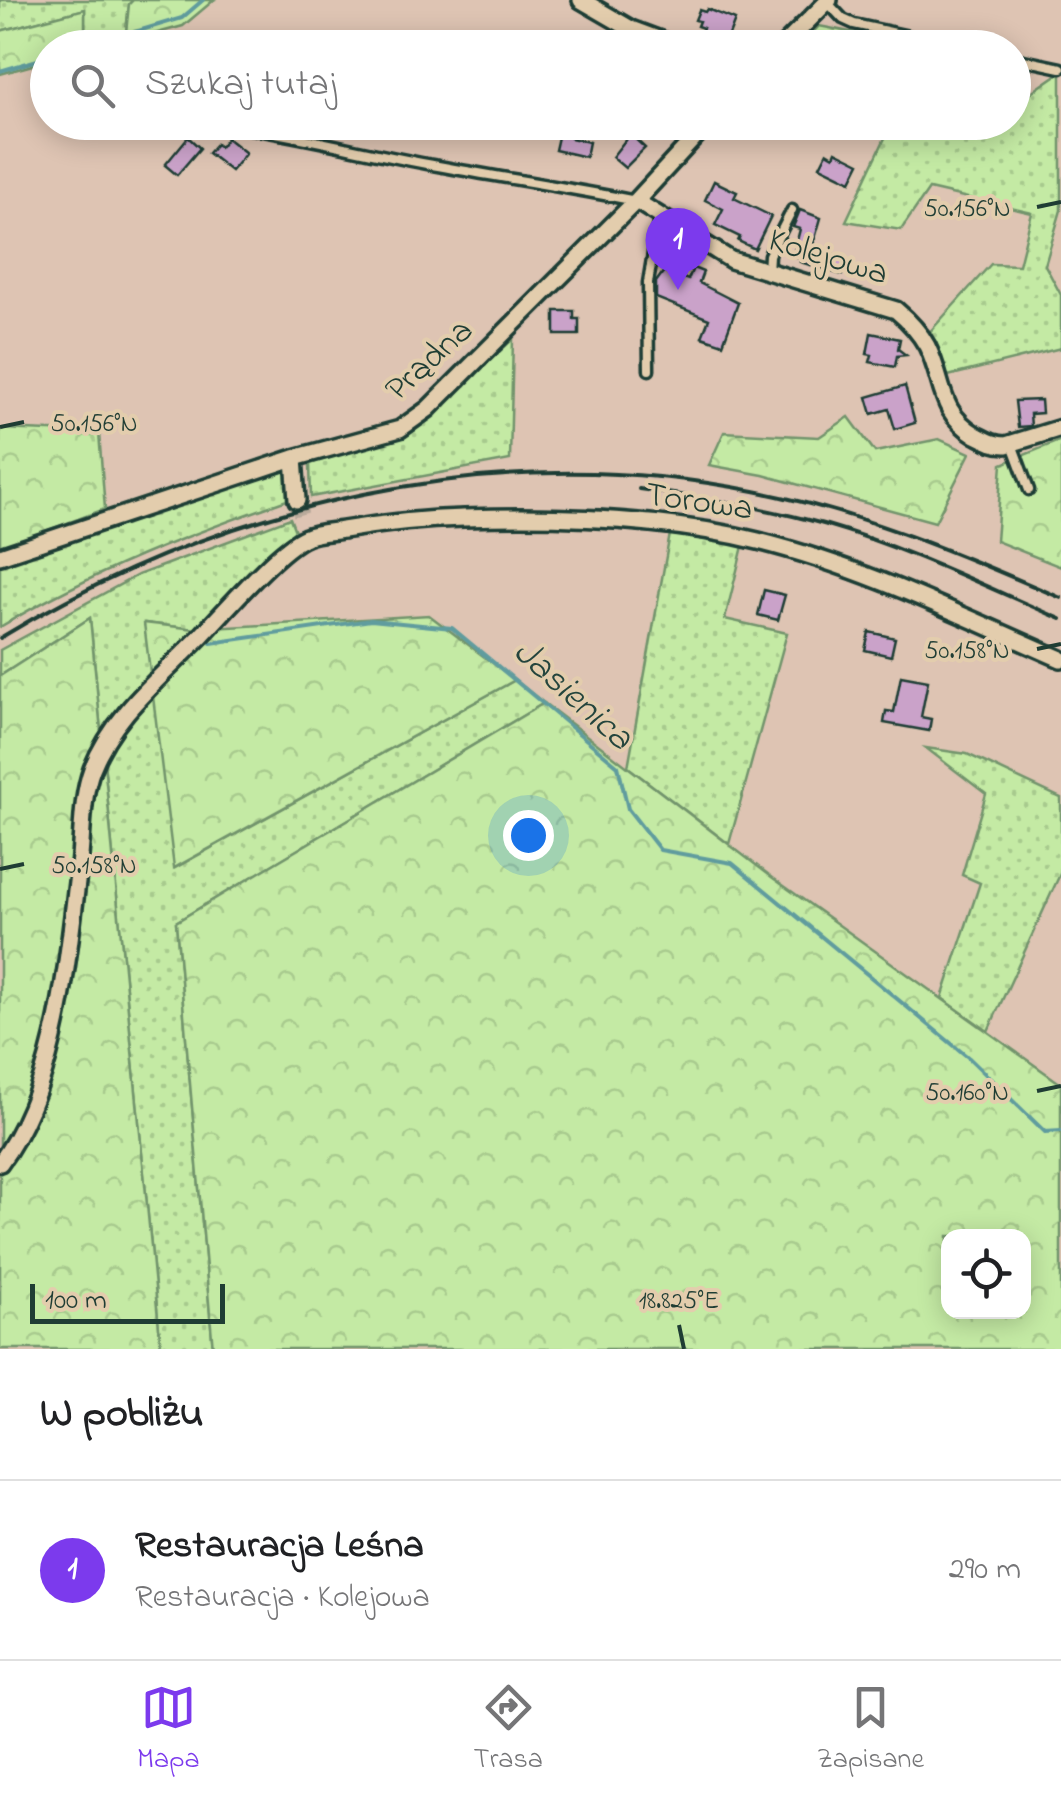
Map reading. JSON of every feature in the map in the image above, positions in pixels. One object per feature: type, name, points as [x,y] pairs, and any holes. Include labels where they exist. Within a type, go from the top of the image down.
[{"type":"street","points":[[581,0],[632,30]]},
{"type":"street","points":[[799,30],[828,1]]},
{"type":"street","name":"Prądna","points":[[0,556],[294,458],[400,429],[428,409],[636,202],[693,140]]},
{"type":"street","name":"Kolejowa","points":[[636,202],[731,260],[896,310],[914,326],[928,348],[942,396],[957,421],[997,445],[1012,444]]},
{"type":"street","points":[[1012,444],[1061,428]]},
{"type":"street","points":[[294,458],[297,500]]},
{"type":"street","name":"Torowa","points":[[308,536],[388,522],[484,518],[622,522],[715,532],[840,565],[1061,660]]},
{"type":"street","points":[[0,1163],[34,1100],[50,1049],[79,864],[86,791],[93,767],[126,712],[160,675],[231,602],[308,536],[302,520]]},
{"type":"lane","points":[[828,1],[843,19],[882,30]]},
{"type":"lane","points":[[1031,62],[1061,68]]},
{"type":"lane","points":[[316,140],[636,202]]},
{"type":"lane","points":[[768,272],[768,255],[792,210]]},
{"type":"lane","points":[[649,370],[648,283],[660,216]]},
{"type":"lane","points":[[1012,444],[1029,490]]},
{"type":"green space","points":[[0,0],[133,0],[129,4],[126,30],[85,30],[85,9],[0,31]]},
{"type":"green space","points":[[133,0],[214,0],[183,26],[168,30],[126,30],[129,4]]},
{"type":"green space","points":[[85,9],[85,30],[30,30],[30,66],[0,74],[0,31]]},
{"type":"green space","points":[[1061,75],[1061,210],[1045,265],[1061,295],[1061,348],[948,376],[927,335],[991,264],[1019,265],[1032,213],[929,189],[901,230],[846,221],[884,140],[1031,140],[1031,93]]},
{"type":"green space","points":[[513,339],[510,460],[311,497],[310,464],[417,428]]},
{"type":"green space","points":[[849,417],[875,452],[939,439],[970,453],[935,522],[763,475],[709,465],[724,432],[819,437]]},
{"type":"green space","points":[[0,429],[99,433],[105,509],[0,548]]},
{"type":"green space","points":[[1061,440],[1061,567],[996,541],[1002,464]]},
{"type":"green space","points":[[287,469],[287,500],[140,556],[0,627],[0,563],[122,518]]},
{"type":"green space","points":[[290,518],[295,531],[195,629],[145,623],[175,868],[515,680],[544,703],[176,922],[213,1349],[161,1349],[90,618],[0,676],[0,650],[138,575]]},
{"type":"green space","points":[[670,534],[743,546],[725,619],[787,633],[729,844],[628,767]]},
{"type":"green space","points":[[429,615],[515,680],[174,868],[144,623],[195,629]]},
{"type":"green space","points":[[90,618],[161,1349],[0,1349],[0,676]]},
{"type":"green space","points":[[544,703],[773,878],[1061,1084],[1061,1349],[213,1349],[176,922]]},
{"type":"green space","points":[[926,748],[967,754],[1061,798],[1061,872],[988,1031],[942,998],[980,883],[962,875],[986,794]]},
{"type":"building","points":[[707,9],[735,20],[731,30],[702,30],[695,20],[699,10]]},
{"type":"building","points":[[186,140],[200,148],[177,175],[165,165]]},
{"type":"building","points":[[230,140],[246,153],[231,171],[208,153],[216,144],[220,147]]},
{"type":"building","points":[[557,140],[589,142],[586,157],[555,150]]},
{"type":"building","points":[[625,140],[636,140],[645,148],[625,168],[612,157]]},
{"type":"building","points":[[836,151],[860,163],[851,181],[820,166],[827,152],[834,156]]},
{"type":"building","points":[[714,181],[737,192],[734,198],[771,216],[755,249],[715,225],[723,209],[705,200]]},
{"type":"building","points":[[800,210],[821,218],[812,249],[846,258],[842,275],[800,262],[801,258],[793,256],[800,229],[793,227]]},
{"type":"building","points":[[693,268],[703,272],[699,283],[738,303],[723,344],[702,337],[709,319],[656,298],[656,282],[664,271],[688,280]]},
{"type":"building","points":[[555,311],[574,311],[574,319],[579,319],[579,335],[555,335]]},
{"type":"building","points":[[871,333],[900,339],[898,349],[906,355],[897,356],[895,367],[870,362],[872,355],[867,354]]},
{"type":"building","points":[[905,386],[915,423],[895,429],[889,409],[872,414],[867,397]]},
{"type":"building","points":[[1041,400],[1042,413],[1030,414],[1031,426],[1018,427],[1015,401]]},
{"type":"building","points":[[764,590],[785,595],[778,620],[758,615]]},
{"type":"building","points":[[869,632],[895,638],[891,656],[865,650]]},
{"type":"building","points":[[901,676],[928,681],[921,717],[931,719],[929,731],[884,723],[886,711],[894,712]]},
{"type":"waterway","points":[[142,30],[182,18],[203,0]]},
{"type":"waterway","points":[[0,71],[30,62]]},
{"type":"waterway","name":"Jasienica","points":[[211,643],[371,620],[452,628],[618,766],[628,809],[660,850],[732,863],[969,1058],[1045,1132],[1061,1131]]},
{"type":"tunnel","points":[[297,500],[302,519]]},
{"type":"railway","points":[[0,638],[86,591],[176,550],[269,518],[364,494],[461,479],[558,473],[656,477],[794,500],[910,536],[1061,598]]},
{"type":"railway","points":[[639,489],[757,508],[857,534],[1061,619]]},
{"type":"place","name":"Restauracja Leśna","points":[[678,290]]}]
